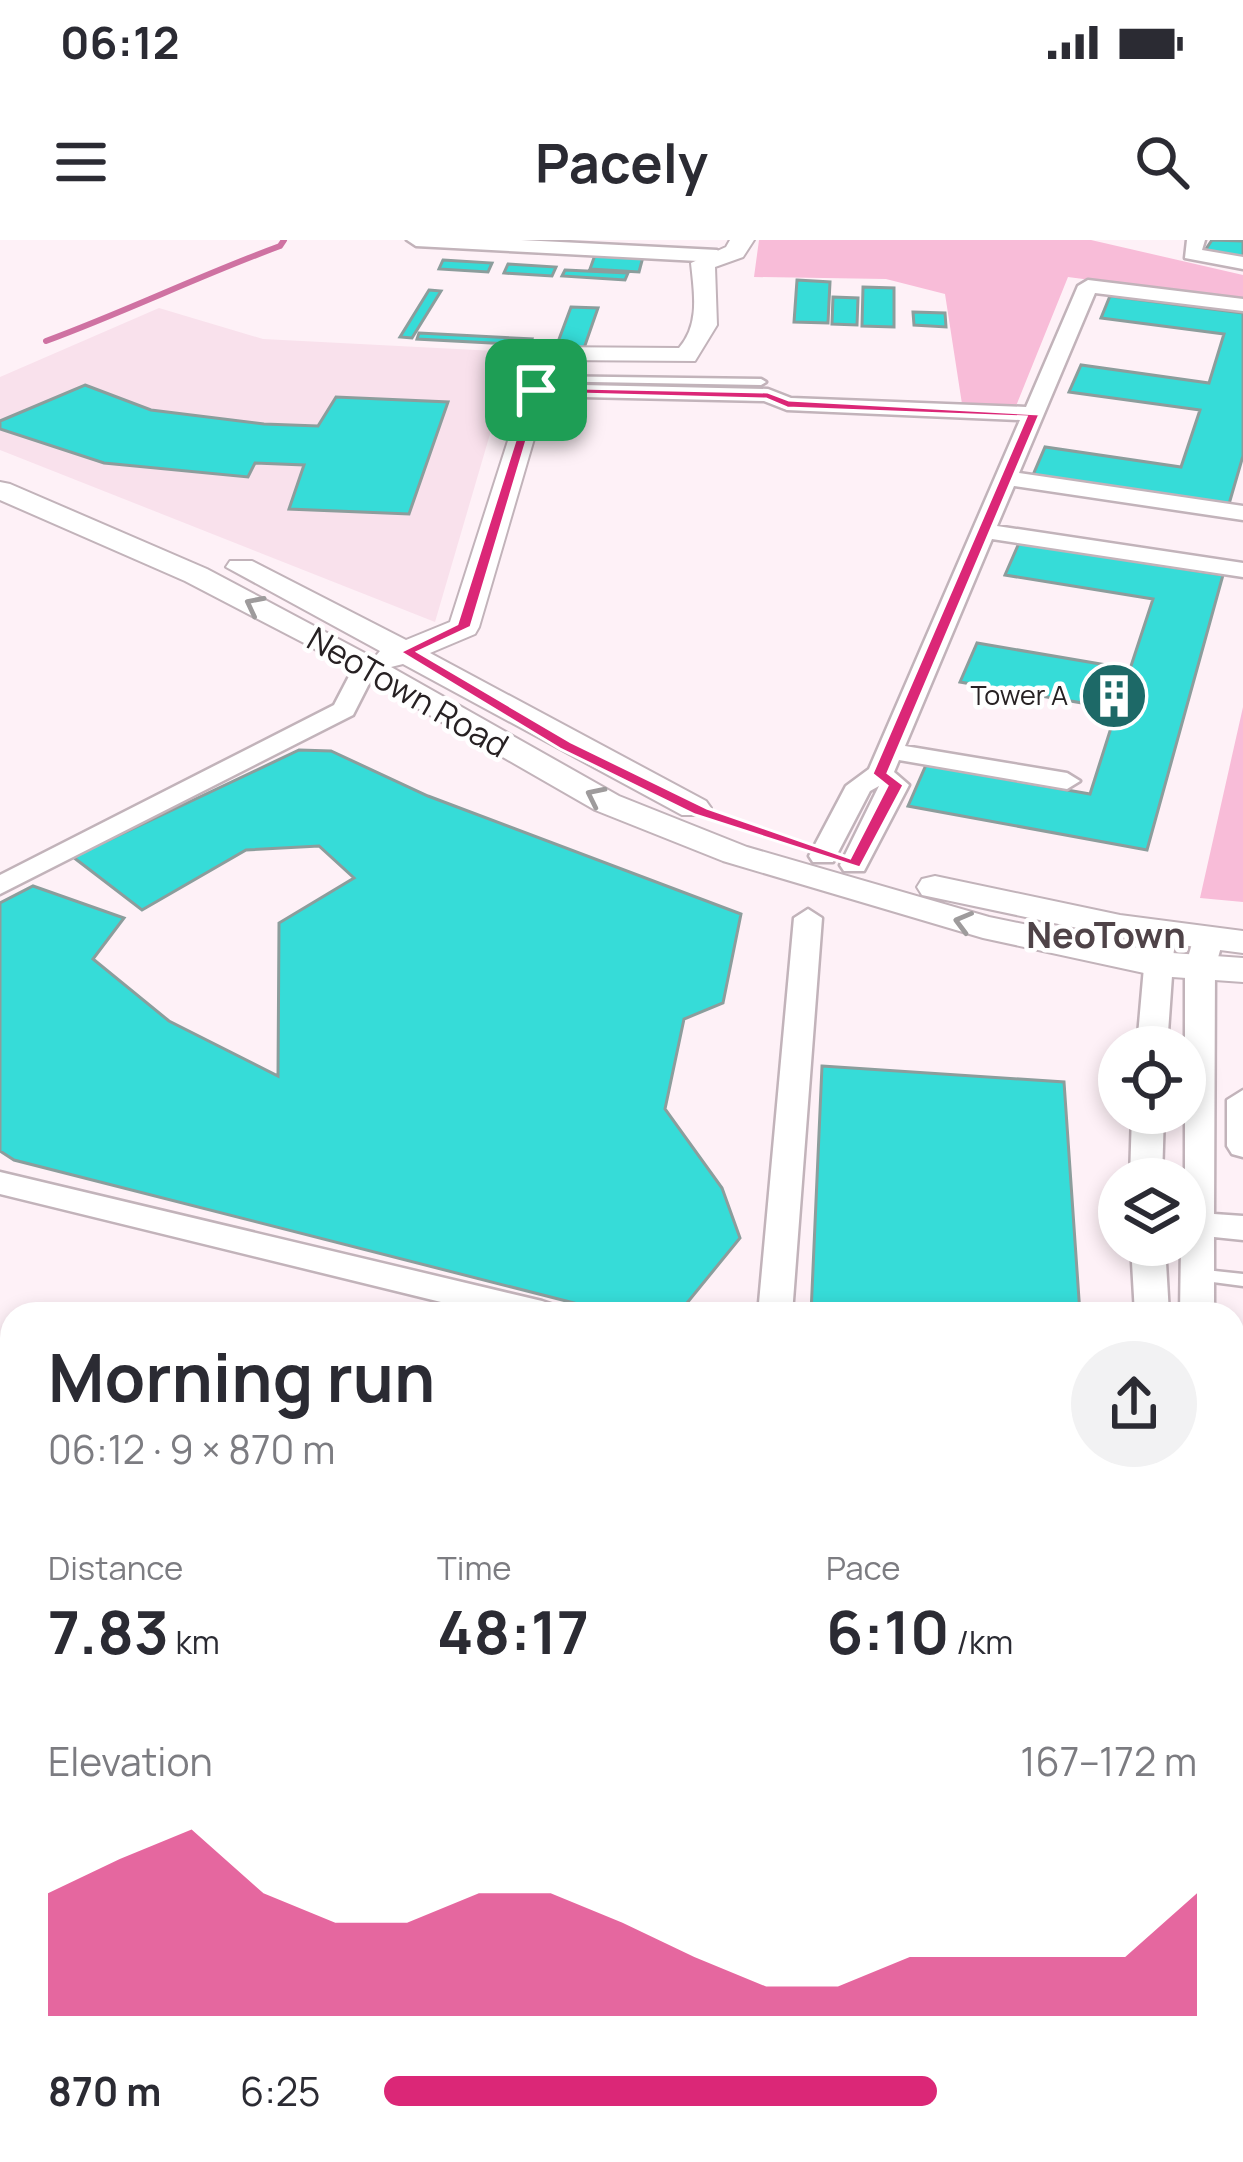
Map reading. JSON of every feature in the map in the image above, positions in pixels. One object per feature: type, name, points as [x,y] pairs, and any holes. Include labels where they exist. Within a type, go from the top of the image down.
[{"type":"street","points":[[416,240],[730,248]]},
{"type":"street","points":[[1196,240],[1192,254],[1243,263]]},
{"type":"street","points":[[0,886],[344,710],[366,666],[464,627],[547,352],[686,356],[698,346],[709,306],[704,263],[730,248]]},
{"type":"street","points":[[838,860],[859,786],[885,763],[1088,286],[1243,305]]},
{"type":"street","points":[[538,384],[768,395],[787,404],[1034,414]]},
{"type":"street","name":"NeoTown Road","points":[[0,471],[230,562],[355,621],[566,746],[701,812],[838,860],[1160,948]]},
{"type":"street","points":[[1006,478],[1243,512]]},
{"type":"street","name":"NeoTown Road","points":[[0,490],[196,575],[607,802],[735,854],[982,927],[1204,954],[1243,970]]},
{"type":"street","points":[[983,531],[1243,570]]},
{"type":"street","points":[[885,763],[1066,781]]},
{"type":"street","points":[[776,1302],[808,918]]},
{"type":"street","name":"NeoTown Road","points":[[1204,954],[1243,942]]},
{"type":"street","points":[[1154,1026],[1160,948]]},
{"type":"street","points":[[1198,1158],[1204,954]]},
{"type":"street","points":[[1243,1100],[1243,1146]]},
{"type":"street","points":[[0,1183],[492,1302]]},
{"type":"street","points":[[1206,1225],[1237,1228]]},
{"type":"street","points":[[1149,1266],[1151,1302]]},
{"type":"street","points":[[1196,1266],[1197,1302]]},
{"type":"lane","points":[[538,384],[761,382]]},
{"type":"lane","points":[[1196,1275],[1243,1280]]},
{"type":"shaded area","points":[[759,240],[1091,240],[1243,275],[1243,300],[1068,277],[1016,406],[962,404],[945,294],[886,279],[754,277]]},
{"type":"shaded area","points":[[159,308],[263,339],[514,352],[435,622],[0,450],[0,377]]},
{"type":"shaded area","points":[[1243,707],[1243,902],[1200,898]]},
{"type":"building","points":[[1212,240],[1243,241],[1243,259],[1204,252]]},
{"type":"building","points":[[595,255],[643,257],[639,272],[590,269]]},
{"type":"building","points":[[443,260],[492,263],[488,272],[439,269]]},
{"type":"building","points":[[508,264],[556,267],[552,276],[504,273]]},
{"type":"building","points":[[565,270],[628,273],[625,280],[562,276]]},
{"type":"building","points":[[797,280],[830,282],[828,323],[794,322]]},
{"type":"building","points":[[863,287],[894,288],[894,327],[862,326]]},
{"type":"building","points":[[429,290],[441,291],[412,338],[400,337]]},
{"type":"building","points":[[1110,296],[1243,313],[1243,456],[1229,504],[1033,475],[1045,447],[1181,467],[1200,410],[1069,392],[1081,365],[1209,383],[1224,334],[1101,318]]},
{"type":"building","points":[[833,297],[858,298],[857,325],[832,324]]},
{"type":"building","points":[[571,307],[598,308],[583,351],[555,350]]},
{"type":"building","points":[[913,312],[945,313],[946,327],[914,325]]},
{"type":"building","points":[[419,333],[532,339],[530,345],[417,339]]},
{"type":"building","points":[[85,385],[151,410],[264,424],[318,426],[336,397],[448,402],[409,514],[289,509],[304,465],[255,463],[248,477],[104,463],[0,429],[0,421]]},
{"type":"building","name":"Tower A","points":[[1019,543],[1223,575],[1147,850],[908,806],[926,765],[1090,794],[1117,709],[960,682],[977,643],[1130,669],[1153,599],[1005,575]]},
{"type":"building","points":[[299,750],[331,751],[428,796],[741,914],[723,1003],[684,1019],[665,1109],[722,1188],[740,1238],[688,1302],[570,1302],[14,1160],[0,1151],[0,903],[33,886],[124,918],[93,959],[169,1021],[278,1076],[279,923],[354,878],[319,846],[246,850],[142,910],[73,857]]},
{"type":"building","points":[[822,1066],[1064,1082],[1079,1302],[812,1302]]},
{"type":"waterway","points":[[46,341],[280,246],[284,240]]},
{"type":"place","name":"Tower A","points":[[1114,696]]},
{"type":"district","name":"NeoTown","points":[[1106,935]]},
{"type":"route","points":[[536,390],[768,395],[787,404],[1034,414],[880,774],[896,785],[854,865],[701,812],[566,746],[407,652],[464,627],[536,390]]}]
